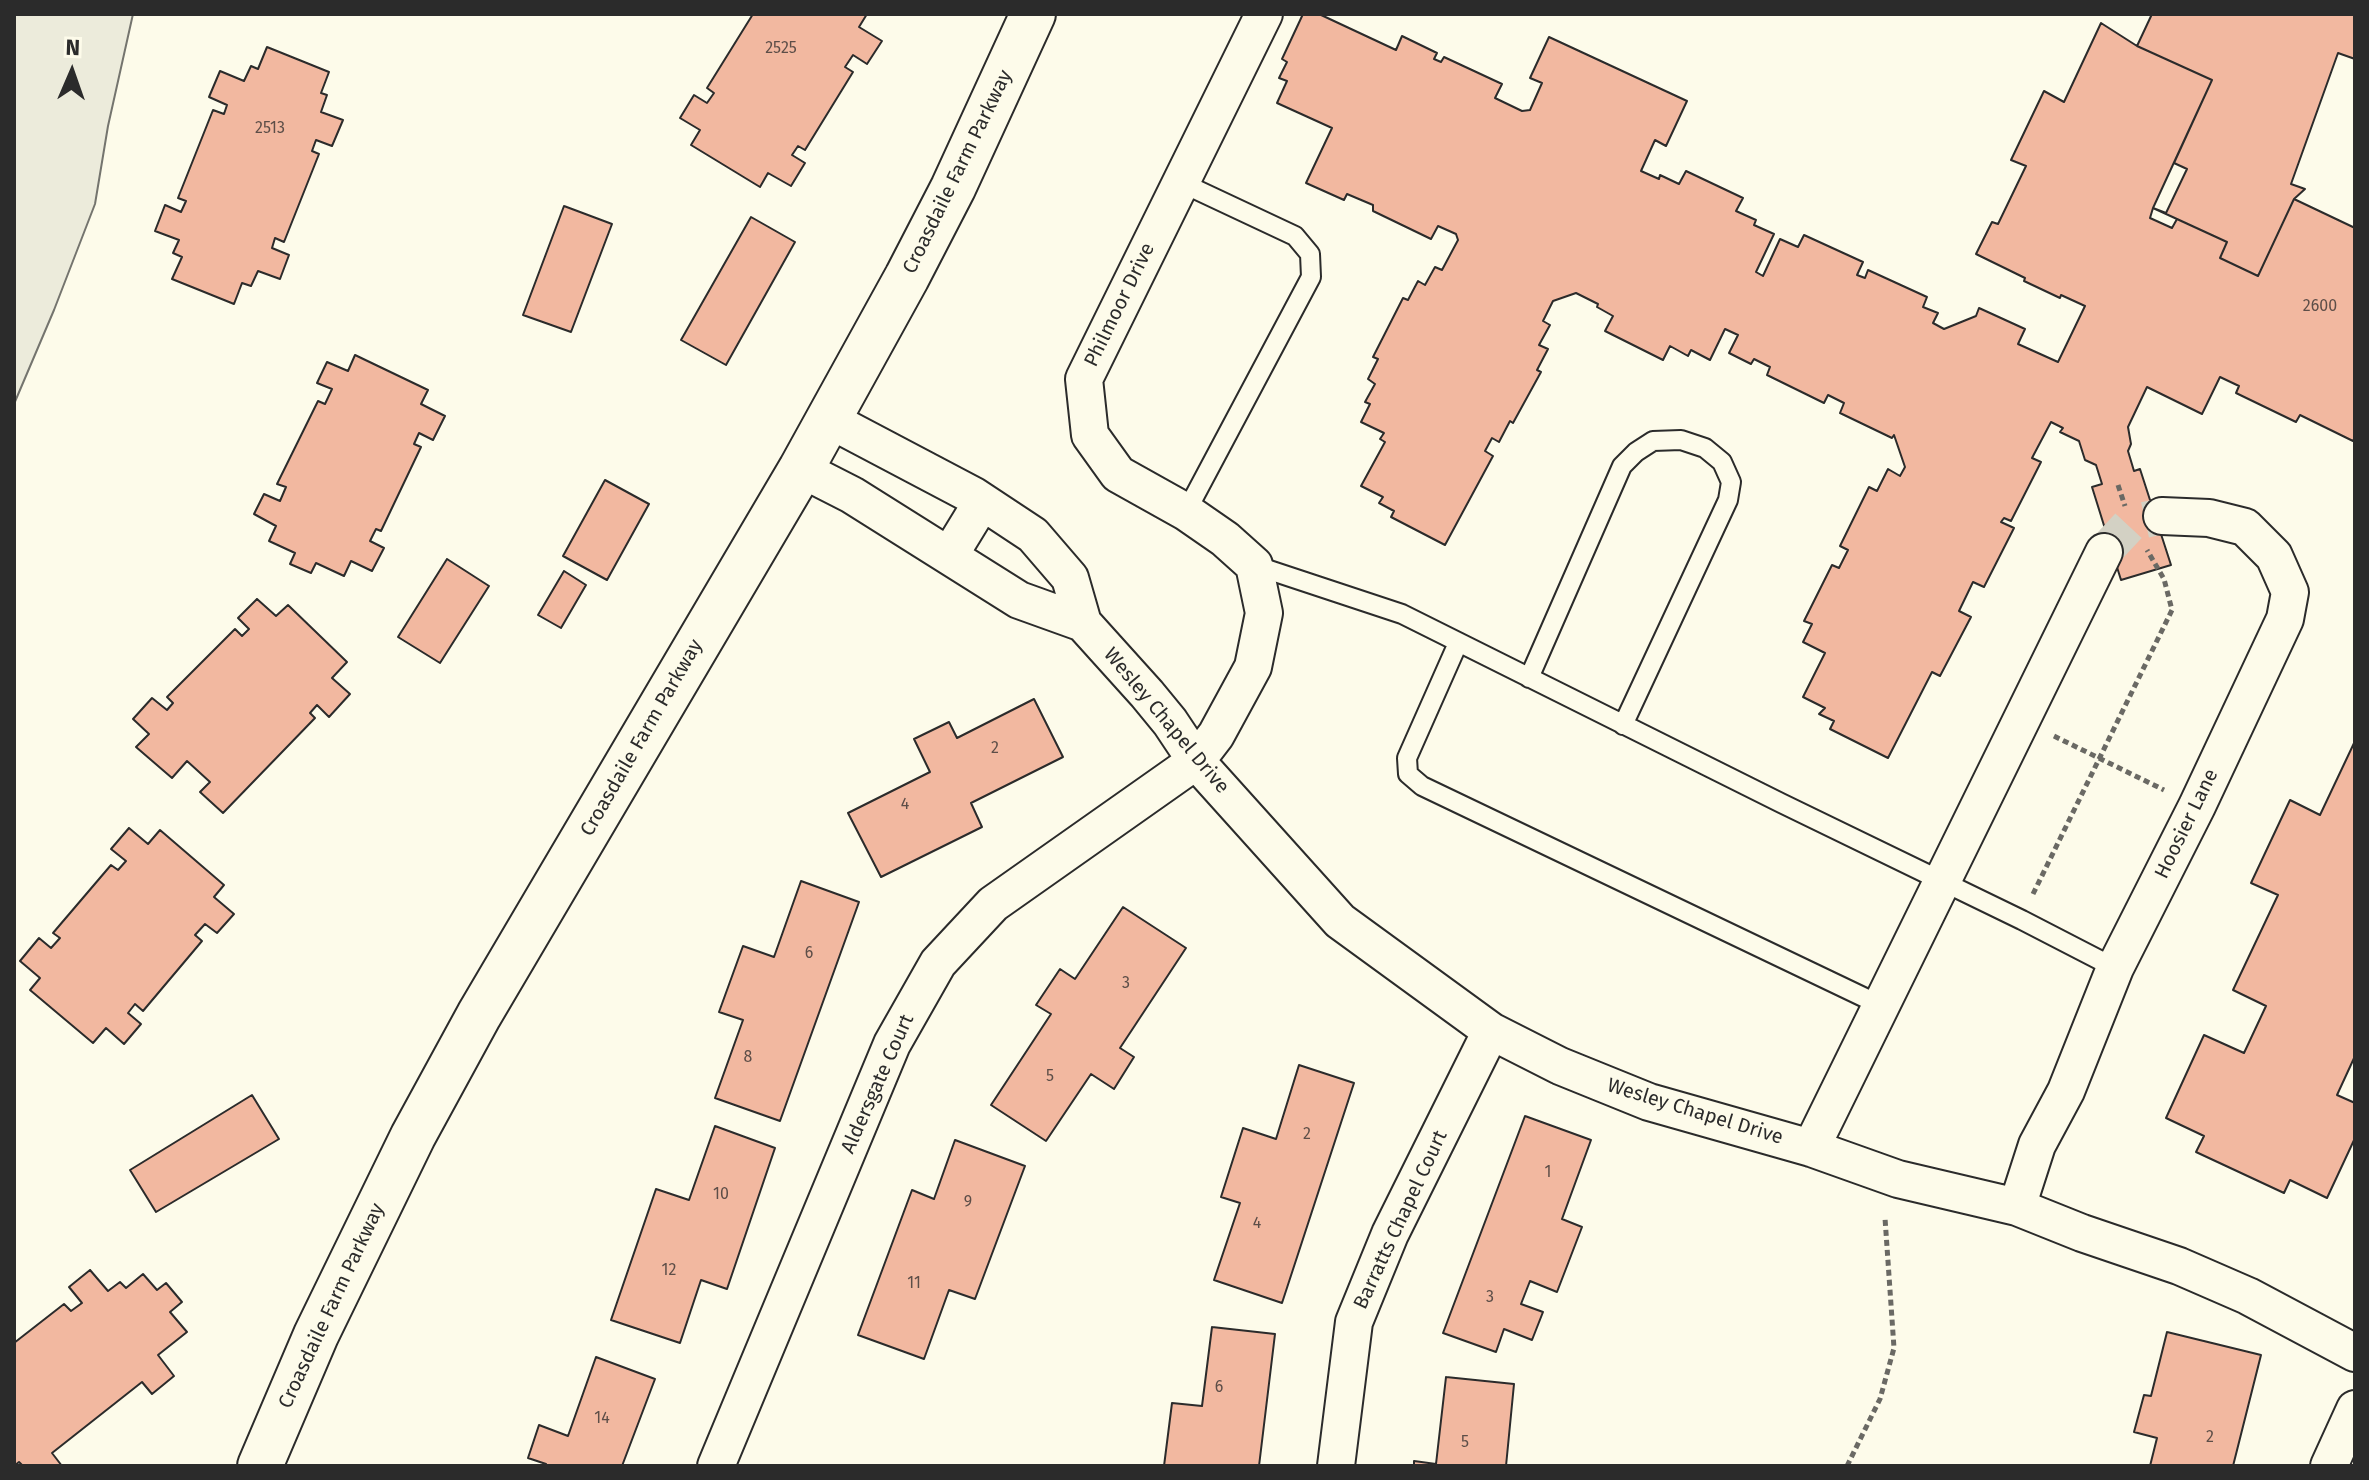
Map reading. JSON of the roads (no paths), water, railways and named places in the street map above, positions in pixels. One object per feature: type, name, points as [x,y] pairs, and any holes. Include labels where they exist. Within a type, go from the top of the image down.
[{"type":"street","name":"Croasdaile Farm Parkway","points":[[260,1466],[316,1335],[413,1136],[479,1015],[801,469],[946,201],[1033,14]]},
{"type":"street","name":"Philmoor Drive","points":[[1254,565],[1225,539],[1186,512],[1118,474],[1090,435],[1084,379],[1264,14]]},
{"type":"street","name":"Wesley Chapel Drive","points":[[828,419],[982,502],[1033,535],[1070,578],[1083,623],[1162,712],[1196,761],[1340,921],[1491,1031],[1560,1066],[1649,1102],[1811,1148],[1906,1181],[2017,1207],[2179,1266],[2248,1296],[2355,1353]]},
{"type":"street","name":"Wesley Chapel Drive","points":[[801,469],[852,495],[1019,600],[1083,623]]},
{"type":"street","points":[[949,556],[982,502]]},
{"type":"street","name":"Hoosier Lane","points":[[2017,1207],[2037,1145],[2066,1091],[2115,968],[2197,806],[2285,619],[2290,592],[2274,556],[2245,527],[2209,518],[2153,531]]},
{"type":"street","points":[[1811,1148],[2104,552]]},
{"type":"street","points":[[1196,761],[1216,735],[1253,667],[1264,613],[1254,565]]},
{"type":"street","name":"Aldersgate Court","points":[[716,1466],[892,1044],[938,963],[993,904],[1196,761]]},
{"type":"street","name":"Barratts Chapel Court","points":[[1336,1466],[1354,1322],[1390,1234],[1491,1031]]},
{"type":"street","points":[[2329,1466],[2355,1409]]},
{"type":"lane","points":[[1180,182],[1295,236],[1310,254],[1311,277],[1186,512]]},
{"type":"lane","points":[[1529,678],[1622,466],[1653,441],[1681,440],[1705,448],[1722,462],[1731,482],[1728,500],[1623,725]]},
{"type":"lane","points":[[1254,565],[1402,614],[2115,968]]},
{"type":"lane","points":[[1458,643],[1407,758],[1408,774],[1422,786],[1880,1005]]},
{"type":"tunnel","points":[[2104,552],[2131,523],[2162,516]]}]
